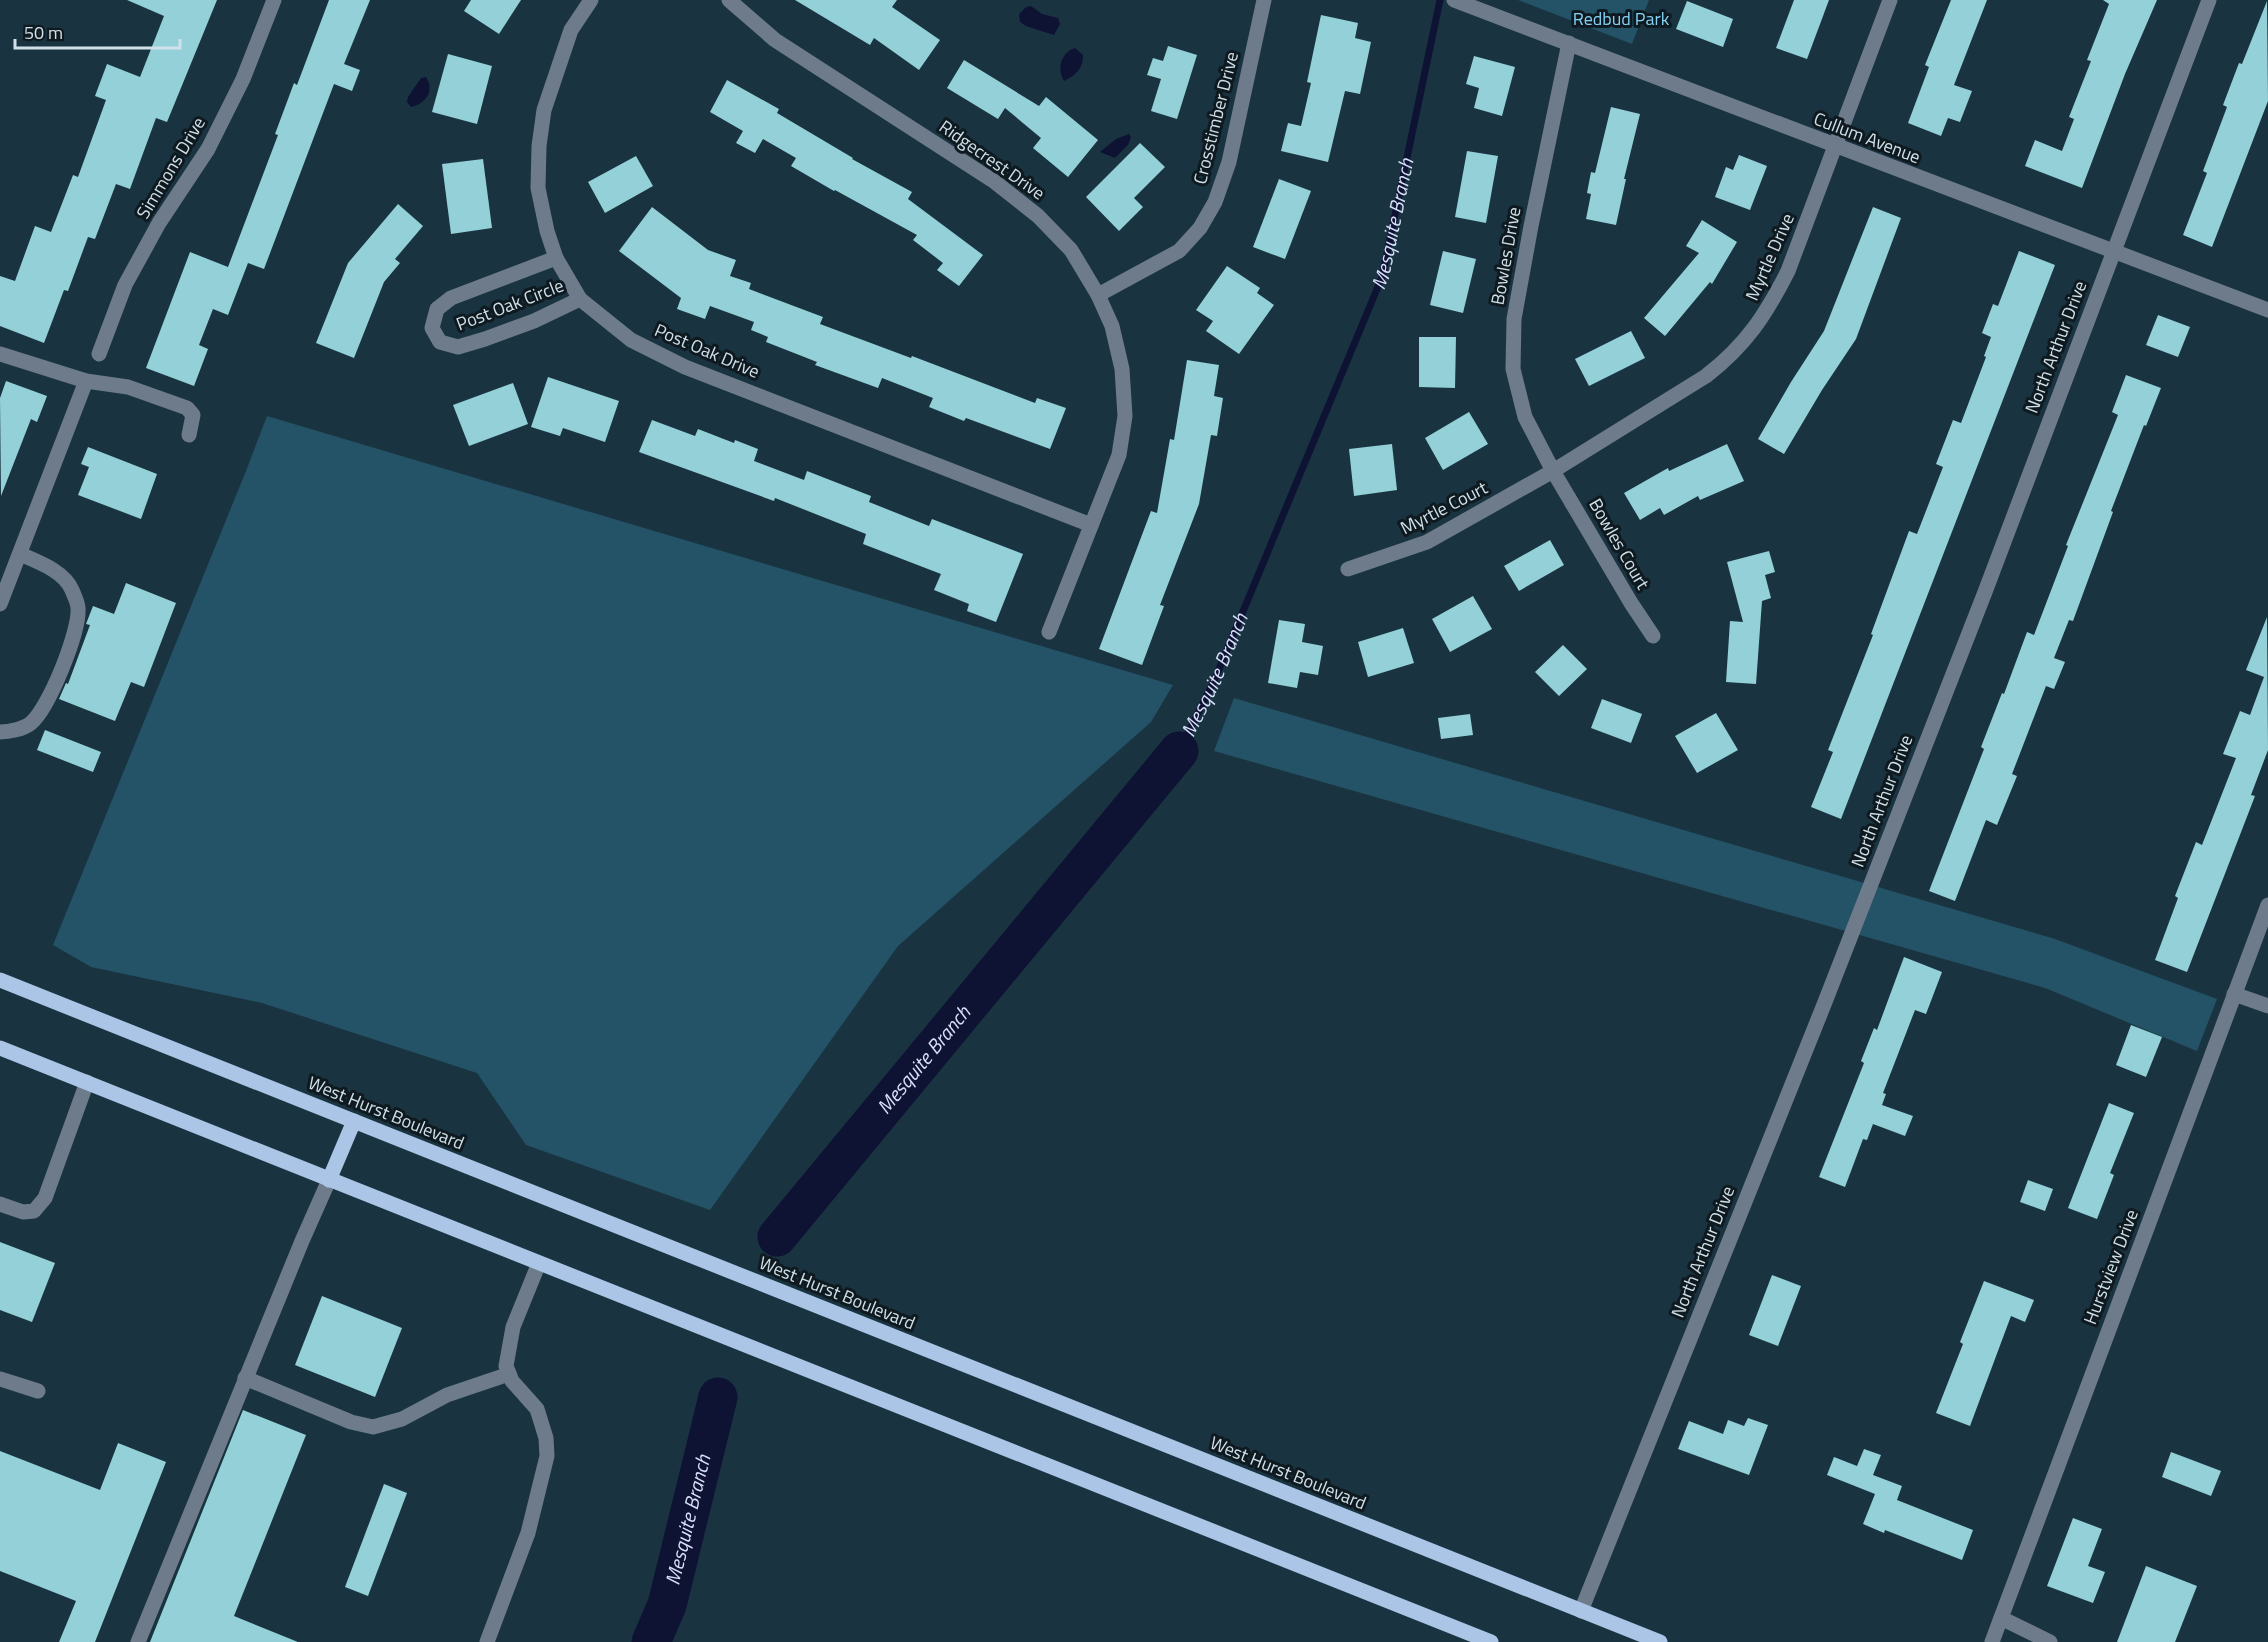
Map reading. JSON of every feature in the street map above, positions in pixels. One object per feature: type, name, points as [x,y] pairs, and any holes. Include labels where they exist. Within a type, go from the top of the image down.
[{"type":"main road","name":"West Hurst Boulevard","points":[[0,980],[1660,1642]]},
{"type":"main road","points":[[0,1048],[1491,1642]]},
{"type":"main road","points":[[330,1180],[354,1121]]},
{"type":"street","name":"Simmons Drive","points":[[99,354],[125,285],[159,223],[208,150],[238,89],[274,0]]},
{"type":"street","name":"Post Oak Drive","points":[[591,0],[571,30],[544,110],[539,146],[538,188],[547,231],[556,258],[580,299],[631,340],[685,367],[1091,525]]},
{"type":"street","name":"Ridgecrest Drive","points":[[729,0],[775,40],[995,182],[1038,216],[1071,250],[1098,295],[1112,326],[1122,369],[1125,416],[1119,455],[1050,632]]},
{"type":"street","name":"Crosstimber Drive","points":[[1098,295],[1179,251],[1200,228],[1215,202],[1229,162],[1264,0]]},
{"type":"street","name":"Cullum Avenue","points":[[1454,0],[2268,310]]},
{"type":"street","name":"Myrtle Drive","points":[[1553,471],[1706,376],[1727,360],[1749,336],[1767,311],[1788,271],[1890,0]]},
{"type":"street","name":"North Arthur Drive","points":[[1581,1611],[1981,603],[2209,0]]},
{"type":"street","name":"Bowles Drive","points":[[1553,471],[1525,417],[1513,369],[1514,319],[1569,44]]},
{"type":"street","name":"Post Oak Circle","points":[[556,258],[451,298],[437,309],[432,328],[440,342],[458,347],[485,339],[534,321],[580,299]]},
{"type":"street","points":[[0,354],[86,381],[128,387],[188,408],[193,415],[189,435]]},
{"type":"street","points":[[0,604],[86,381]]},
{"type":"street","name":"Myrtle Court","points":[[1348,569],[1427,542],[1553,471]]},
{"type":"street","name":"Bowles Court","points":[[1553,471],[1630,603],[1653,636]]},
{"type":"street","points":[[0,732],[10,732],[31,723],[48,699],[70,649],[78,608],[71,588],[52,569],[20,554]]},
{"type":"street","name":"Hurstview Drive","points":[[1992,1642],[2268,905]]},
{"type":"street","points":[[2234,994],[2268,1006]]},
{"type":"street","points":[[0,1204],[23,1212],[34,1211],[45,1198],[87,1082]]},
{"type":"street","points":[[138,1642],[245,1378],[330,1180]]},
{"type":"street","points":[[487,1642],[528,1533],[547,1456],[546,1438],[537,1409],[512,1381],[506,1366],[513,1327],[539,1263]]},
{"type":"street","points":[[245,1378],[351,1422],[373,1427],[402,1419],[447,1395],[509,1374]]},
{"type":"street","points":[[0,1379],[38,1391]]},
{"type":"street","points":[[2001,1618],[2050,1642]]},
{"type":"green space","name":"Redbud Park","points":[[1518,0],[1649,0],[1632,44]]},
{"type":"green space","points":[[267,416],[1173,685],[1151,722],[898,946],[710,1210],[526,1145],[477,1073],[262,1003],[91,967],[53,945]]},
{"type":"green space","points":[[1234,698],[2055,939],[2217,999],[2197,1051],[2045,988],[1214,751]]},
{"type":"shaded area","points":[[1031,6],[1042,14],[1058,18],[1060,24],[1054,35],[1020,22],[1019,14],[1026,7]]},
{"type":"shaded area","points":[[1075,48],[1083,55],[1082,64],[1075,74],[1064,81],[1061,62],[1070,50]]},
{"type":"shaded area","points":[[426,77],[430,87],[428,96],[421,103],[411,107],[407,102],[408,97],[421,78]]},
{"type":"shaded area","points":[[1129,134],[1131,137],[1128,145],[1115,158],[1100,152],[1116,139]]},
{"type":"building","points":[[127,0],[217,0],[167,122],[156,118],[130,189],[116,184],[95,239],[88,237],[68,291],[64,290],[44,343],[0,326],[0,276],[15,281],[35,226],[51,232],[73,175],[78,177],[106,100],[95,96],[107,64],[140,77],[164,16]]},
{"type":"building","points":[[329,0],[370,0],[344,64],[360,70],[352,91],[334,84],[264,269],[248,263],[228,315],[213,309],[199,345],[208,349],[194,386],[146,368],[190,252],[228,267],[278,135],[275,134],[294,83],[297,85]]},
{"type":"building","points":[[471,0],[521,0],[499,34],[464,11]]},
{"type":"building","points":[[795,0],[897,0],[892,7],[940,40],[919,70],[874,38],[870,45]]},
{"type":"building","points":[[1794,0],[1829,0],[1807,59],[1776,48]]},
{"type":"building","points":[[1951,0],[1987,0],[1954,85],[1972,91],[1960,122],[1948,118],[1941,136],[1908,123],[1929,67],[1925,65]]},
{"type":"building","points":[[2103,0],[2157,0],[2125,74],[2082,188],[2025,166],[2035,140],[2062,151],[2074,119],[2069,117],[2091,61],[2087,60],[2109,4]]},
{"type":"building","points":[[1687,1],[1733,19],[1723,47],[1676,29]]},
{"type":"building","points":[[2267,1],[2268,101],[2212,247],[2183,235],[2207,173],[2203,171],[2227,107],[2223,105]]},
{"type":"building","points":[[1321,15],[1358,23],[1355,38],[1371,42],[1360,94],[1345,91],[1328,162],[1281,151],[1288,123],[1301,126],[1311,83],[1307,82]]},
{"type":"building","points":[[1168,46],[1197,55],[1177,119],[1151,111],[1161,79],[1147,75],[1153,58],[1163,61]]},
{"type":"building","points":[[448,54],[492,66],[477,124],[432,112]]},
{"type":"building","points":[[1474,56],[1515,67],[1502,116],[1474,108],[1479,88],[1466,84]]},
{"type":"building","points":[[964,60],[1039,106],[1046,97],[1098,140],[1068,177],[1033,148],[1041,138],[1005,108],[998,119],[947,88]]},
{"type":"building","points":[[727,80],[779,109],[777,113],[852,159],[912,192],[908,199],[983,255],[959,286],[937,270],[943,263],[913,240],[917,235],[791,166],[796,158],[763,139],[755,153],[736,143],[743,131],[710,112]]},
{"type":"building","points":[[1611,107],[1640,114],[1624,179],[1626,179],[1616,225],[1586,219],[1591,194],[1587,193],[1591,172],[1595,173]]},
{"type":"building","points":[[1140,143],[1165,167],[1134,198],[1143,207],[1119,231],[1086,197]]},
{"type":"building","points":[[1467,151],[1498,156],[1486,223],[1455,217]]},
{"type":"building","points":[[1739,155],[1767,166],[1750,210],[1715,197],[1726,167],[1733,170]]},
{"type":"building","points":[[636,156],[653,186],[605,213],[588,182]]},
{"type":"building","points":[[483,159],[492,228],[451,234],[442,164]]},
{"type":"building","points":[[1279,179],[1311,191],[1285,259],[1253,247]]},
{"type":"building","points":[[398,204],[423,226],[395,259],[400,263],[384,282],[354,358],[316,343],[348,263]]},
{"type":"building","points":[[652,207],[708,250],[736,260],[730,276],[751,283],[749,289],[823,317],[820,324],[1035,403],[1037,398],[1066,408],[1050,449],[929,407],[933,398],[882,378],[878,388],[815,365],[817,362],[766,342],[768,337],[751,330],[754,322],[710,306],[705,319],[677,309],[681,298],[619,251]]},
{"type":"building","points":[[1873,207],[1901,218],[1856,339],[1784,454],[1758,439],[1824,331]]},
{"type":"building","points":[[1702,220],[1737,242],[1712,284],[1710,282],[1665,336],[1644,318],[1699,253],[1686,246]]},
{"type":"building","points":[[1443,251],[1476,259],[1463,313],[1430,305]]},
{"type":"building","points":[[2019,251],[2055,265],[1841,819],[1811,807],[1833,752],[1828,750],[1873,635],[1871,634],[1909,531],[1917,534],[1943,467],[1936,464],[1953,420],[1961,423],[1986,357],[1984,356],[1991,337],[1982,333],[1993,304],[1998,306]]},
{"type":"building","points":[[1227,266],[1260,288],[1257,293],[1274,305],[1239,354],[1206,331],[1213,321],[1196,310]]},
{"type":"building","points":[[2158,315],[2190,327],[2178,357],[2146,345]]},
{"type":"building","points":[[1631,331],[1645,358],[1589,386],[1575,359]]},
{"type":"building","points":[[1419,337],[1456,337],[1455,388],[1419,387]]},
{"type":"building","points":[[1187,360],[1219,365],[1214,396],[1223,398],[1217,436],[1211,435],[1199,504],[1160,605],[1164,606],[1142,665],[1099,649],[1151,511],[1157,513],[1170,439],[1174,440]]},
{"type":"building","points":[[2126,375],[2161,388],[2146,426],[2144,425],[2111,511],[2113,512],[2073,621],[2069,620],[2054,658],[2065,662],[2054,689],[2046,686],[2012,774],[2017,776],[1997,825],[1986,820],[1955,901],[1929,891],[1984,749],[1981,747],[2002,693],[2004,694],[2027,632],[2034,635],[2068,546],[2066,545],[2118,415],[2112,412]]},
{"type":"building","points":[[548,377],[619,401],[605,442],[563,428],[560,436],[531,427]]},
{"type":"building","points":[[6,381],[47,396],[37,422],[31,419],[1,496],[0,398]]},
{"type":"building","points":[[513,383],[528,424],[469,446],[453,405]]},
{"type":"building","points":[[1469,412],[1488,444],[1443,470],[1425,438]]},
{"type":"building","points":[[652,420],[695,436],[698,429],[734,443],[735,440],[758,449],[754,461],[804,480],[807,471],[871,496],[869,502],[929,526],[932,519],[1023,554],[996,622],[967,611],[969,604],[934,590],[941,574],[863,544],[866,534],[775,498],[774,501],[639,452]]},
{"type":"building","points":[[1392,444],[1397,490],[1354,496],[1349,449]]},
{"type":"building","points":[[1727,444],[1744,481],[1700,500],[1698,496],[1664,515],[1660,508],[1640,520],[1624,493],[1668,468],[1669,471]]},
{"type":"building","points":[[88,447],[157,474],[141,519],[78,495],[89,467],[81,464]]},
{"type":"building","points":[[1550,540],[1564,565],[1519,591],[1504,566]]},
{"type":"building","points":[[1769,551],[1775,572],[1765,575],[1771,598],[1762,601],[1756,684],[1726,682],[1730,621],[1743,622],[1727,562]]},
{"type":"building","points":[[126,583],[176,603],[144,687],[131,682],[115,721],[59,699],[66,683],[68,684],[90,625],[86,624],[93,606],[114,614]]},
{"type":"building","points":[[1473,596],[1492,629],[1450,652],[1432,619]]},
{"type":"building","points":[[2267,617],[2268,750],[2251,795],[2255,796],[2187,972],[2155,960],[2178,898],[2175,896],[2196,842],[2202,845],[2236,758],[2223,754],[2240,711],[2250,715],[2264,677],[2246,670]]},
{"type":"building","points":[[1279,620],[1305,624],[1302,642],[1323,646],[1318,675],[1300,672],[1297,688],[1268,683]]},
{"type":"building","points":[[1403,628],[1414,663],[1368,677],[1358,642]]},
{"type":"building","points":[[1563,645],[1587,669],[1559,696],[1535,672]]},
{"type":"building","points":[[1602,699],[1642,714],[1631,743],[1591,728]]},
{"type":"building","points":[[1716,713],[1738,750],[1697,773],[1675,736]]},
{"type":"building","points":[[1470,714],[1473,735],[1441,739],[1438,718]]},
{"type":"building","points":[[45,730],[101,752],[93,772],[37,750]]},
{"type":"building","points":[[1904,957],[1942,972],[1926,1014],[1915,1010],[1883,1093],[1886,1094],[1882,1105],[1913,1116],[1905,1136],[1873,1124],[1867,1140],[1863,1139],[1845,1187],[1819,1177],[1864,1063],[1861,1061],[1874,1028],[1877,1030]]},
{"type":"building","points":[[2131,1025],[2162,1037],[2146,1077],[2116,1065]]},
{"type":"building","points":[[2109,1103],[2134,1113],[2110,1173],[2114,1175],[2097,1219],[2068,1208]]},
{"type":"building","points":[[2028,1180],[2053,1189],[2045,1211],[2020,1202]]},
{"type":"building","points":[[0,1242],[55,1263],[32,1322],[0,1310]]},
{"type":"building","points":[[1772,1275],[1801,1286],[1778,1346],[1749,1335]]},
{"type":"building","points":[[1984,1281],[2034,1300],[2025,1322],[2011,1316],[1970,1426],[1936,1413]]},
{"type":"building","points":[[322,1296],[402,1328],[375,1397],[295,1365]]},
{"type":"building","points":[[243,1410],[306,1435],[234,1616],[298,1642],[150,1642]]},
{"type":"building","points":[[1748,1418],[1768,1425],[1749,1475],[1678,1449],[1689,1421],[1723,1434],[1728,1420],[1744,1426]]},
{"type":"building","points":[[118,1443],[166,1462],[95,1642],[59,1642],[76,1601],[0,1571],[0,1451],[100,1490]]},
{"type":"building","points":[[1864,1449],[1881,1455],[1873,1475],[1902,1486],[1897,1500],[1973,1530],[1962,1560],[1885,1530],[1884,1533],[1863,1524],[1875,1494],[1827,1475],[1834,1457],[1857,1466]]},
{"type":"building","points":[[2171,1452],[2221,1471],[2211,1496],[2162,1477]]},
{"type":"building","points":[[384,1484],[407,1493],[368,1596],[345,1587]]},
{"type":"building","points":[[2073,1518],[2102,1529],[2088,1566],[2105,1572],[2093,1603],[2047,1586]]},
{"type":"building","points":[[2146,1566],[2197,1586],[2175,1642],[2117,1642]]},
{"type":"waterway","name":"Mesquite Branch","points":[[1179,751],[1214,681],[1382,277],[1440,0]]},
{"type":"waterway","name":"Mesquite Branch","points":[[777,1237],[1179,751]]},
{"type":"waterway","name":"Mesquite Branch","points":[[651,1642],[667,1605],[718,1397]]}]
